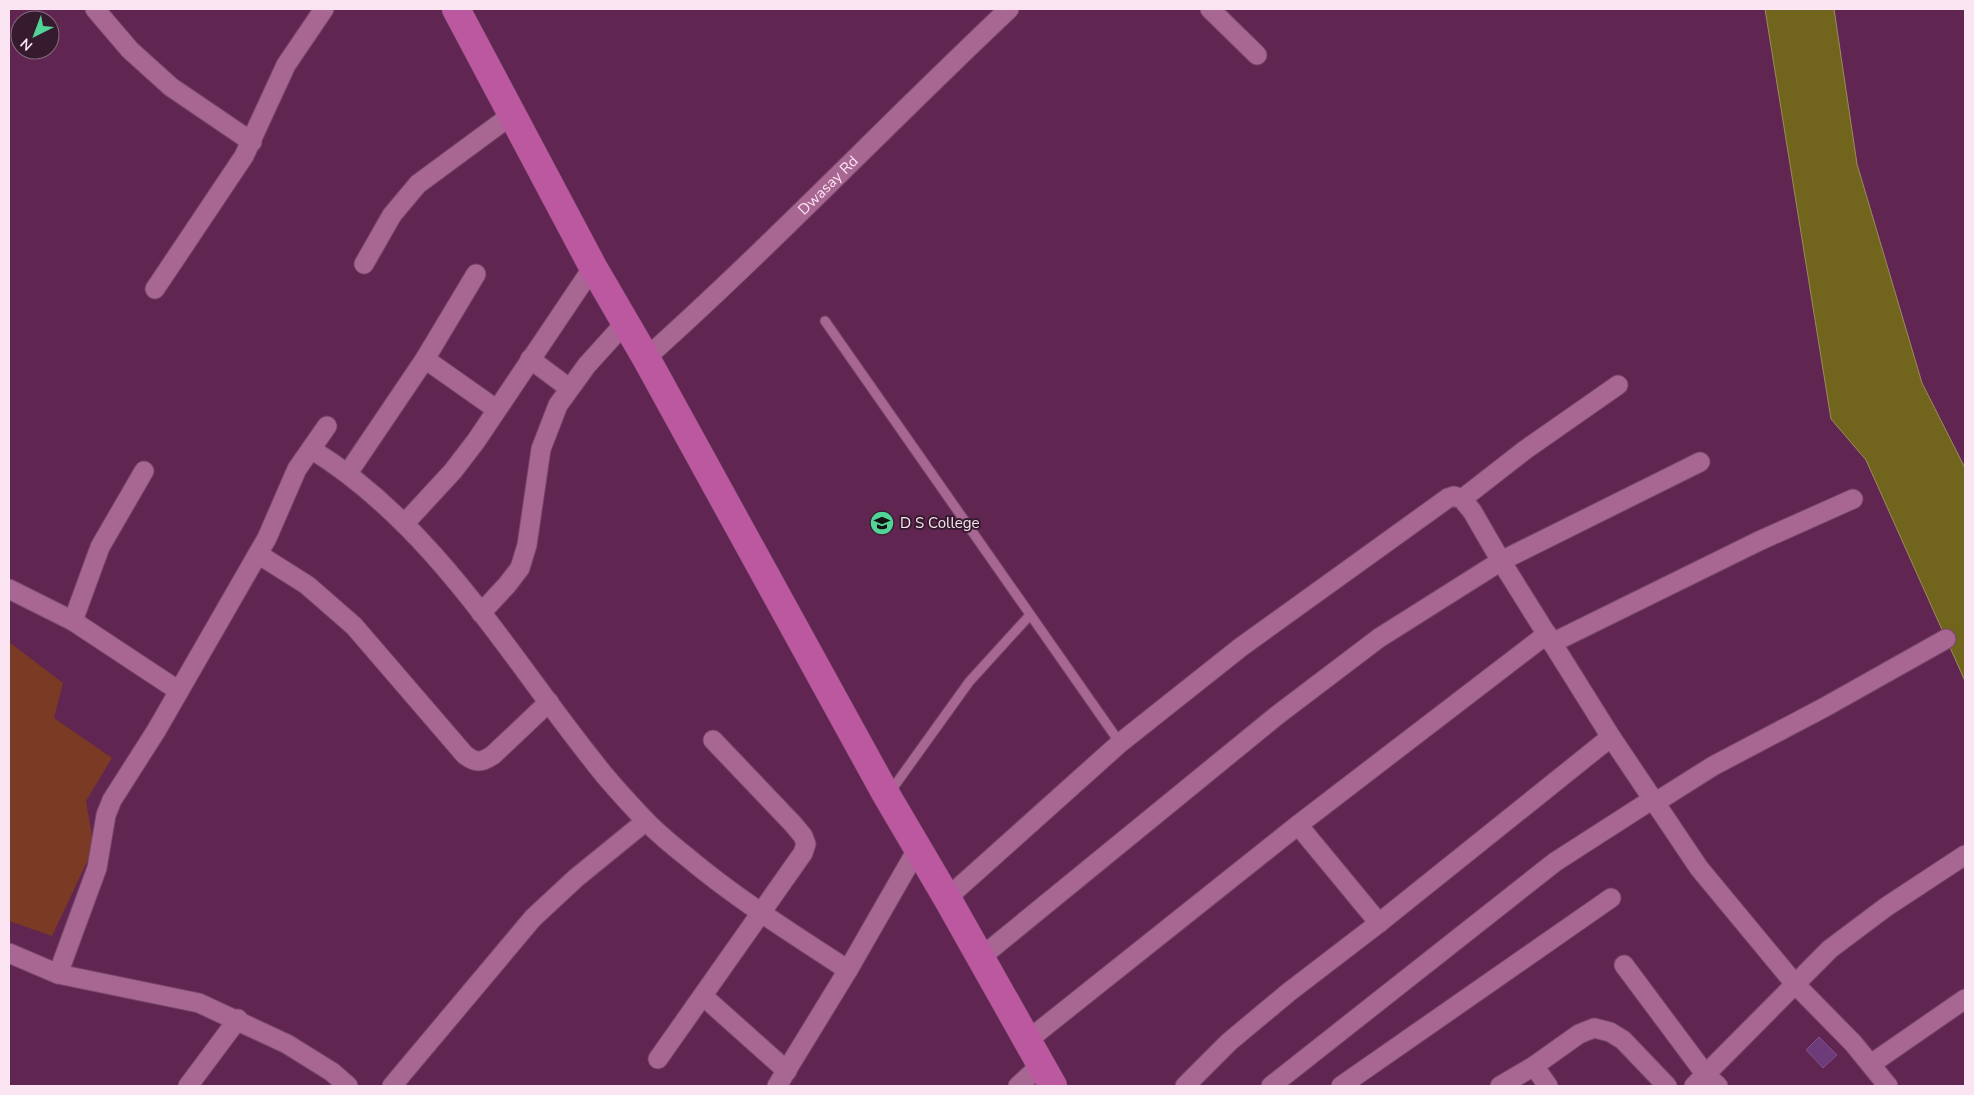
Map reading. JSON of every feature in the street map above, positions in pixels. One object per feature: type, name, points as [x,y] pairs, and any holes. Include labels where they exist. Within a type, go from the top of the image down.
[{"type":"highway","points":[[456,9],[593,267],[626,322],[887,796],[1047,1076]]},
{"type":"street","points":[[94,9],[130,50],[170,87],[252,142]]},
{"type":"street","points":[[155,288],[252,142],[279,79],[324,9]]},
{"type":"street","name":"Dwasay Rd","points":[[646,358],[720,292],[1009,9]]},
{"type":"street","points":[[1210,9],[1256,55]]},
{"type":"street","points":[[364,264],[392,215],[418,184],[513,114]]},
{"type":"street","points":[[405,523],[453,471],[476,441],[530,358],[593,267]]},
{"type":"street","points":[[348,473],[424,359],[476,274]]},
{"type":"street","points":[[481,613],[520,568],[527,545],[541,449],[558,405],[569,388],[626,322]]},
{"type":"street","points":[[530,358],[569,388]]},
{"type":"street","points":[[424,359],[496,409]]},
{"type":"street","points":[[1462,499],[1525,450],[1618,385]]},
{"type":"street","points":[[58,974],[97,868],[108,808],[179,691],[258,554],[275,522],[294,474],[327,426]]},
{"type":"street","points":[[311,449],[366,486],[405,523],[481,613],[594,763],[646,821],[706,873],[848,970]]},
{"type":"street","points":[[980,958],[1275,717],[1380,638],[1501,561],[1700,462]]},
{"type":"street","points":[[72,621],[100,546],[144,471]]},
{"type":"street","points":[[947,898],[1120,743],[1241,646],[1448,498],[1454,496],[1462,499],[1472,511],[1610,737],[1699,868],[1795,984],[1853,1043],[1888,1086]]},
{"type":"street","points":[[1028,1040],[1298,825],[1550,638],[1853,499]]},
{"type":"street","points":[[258,554],[307,585],[354,626],[464,755],[474,762],[483,762],[493,755],[549,702]]},
{"type":"street","points":[[9,589],[72,621],[179,691]]},
{"type":"street","points":[[1271,1086],[1548,868],[1596,834],[1713,766],[1825,707],[1946,639]]},
{"type":"street","points":[[1186,1086],[1229,1042],[1610,737]]},
{"type":"street","points":[[658,1059],[762,912],[803,852],[806,844],[803,836],[793,824],[713,740]]},
{"type":"street","points":[[392,1086],[533,918],[576,878],[646,821]]},
{"type":"street","points":[[1298,825],[1379,923]]},
{"type":"street","points":[[703,996],[784,1081],[918,848]]},
{"type":"street","points":[[1624,966],[1706,1082],[1795,984],[1830,950],[1886,907],[1965,855]]},
{"type":"street","points":[[1341,1086],[1611,898]]},
{"type":"street","points":[[9,953],[58,974],[199,1003],[238,1019],[287,1044],[326,1079],[348,1086]]},
{"type":"street","points":[[1871,1064],[1965,999]]},
{"type":"street","points":[[189,1086],[238,1019]]},
{"type":"street","points":[[1500,1086],[1534,1066],[1579,1034],[1594,1028],[1610,1032],[1623,1040],[1667,1086]]},
{"type":"street","points":[[1534,1066],[1548,1086]]},
{"type":"street","points":[[1018,1086],[1047,1076]]},
{"type":"lane","points":[[825,321],[1120,743]]},
{"type":"lane","points":[[887,796],[969,682],[1030,615]]},
{"type":"shaded area","points":[[1765,9],[1834,9],[1857,164],[1922,383],[1965,468],[1965,681],[1866,460],[1831,419]]},
{"type":"shaded area","points":[[9,642],[63,683],[54,718],[112,758],[86,801],[94,847],[52,936],[9,921]]},
{"type":"building","points":[[1819,1037],[1837,1055],[1823,1068],[1806,1050]]},
{"type":"place","name":"D S College","points":[[882,523]]}]
